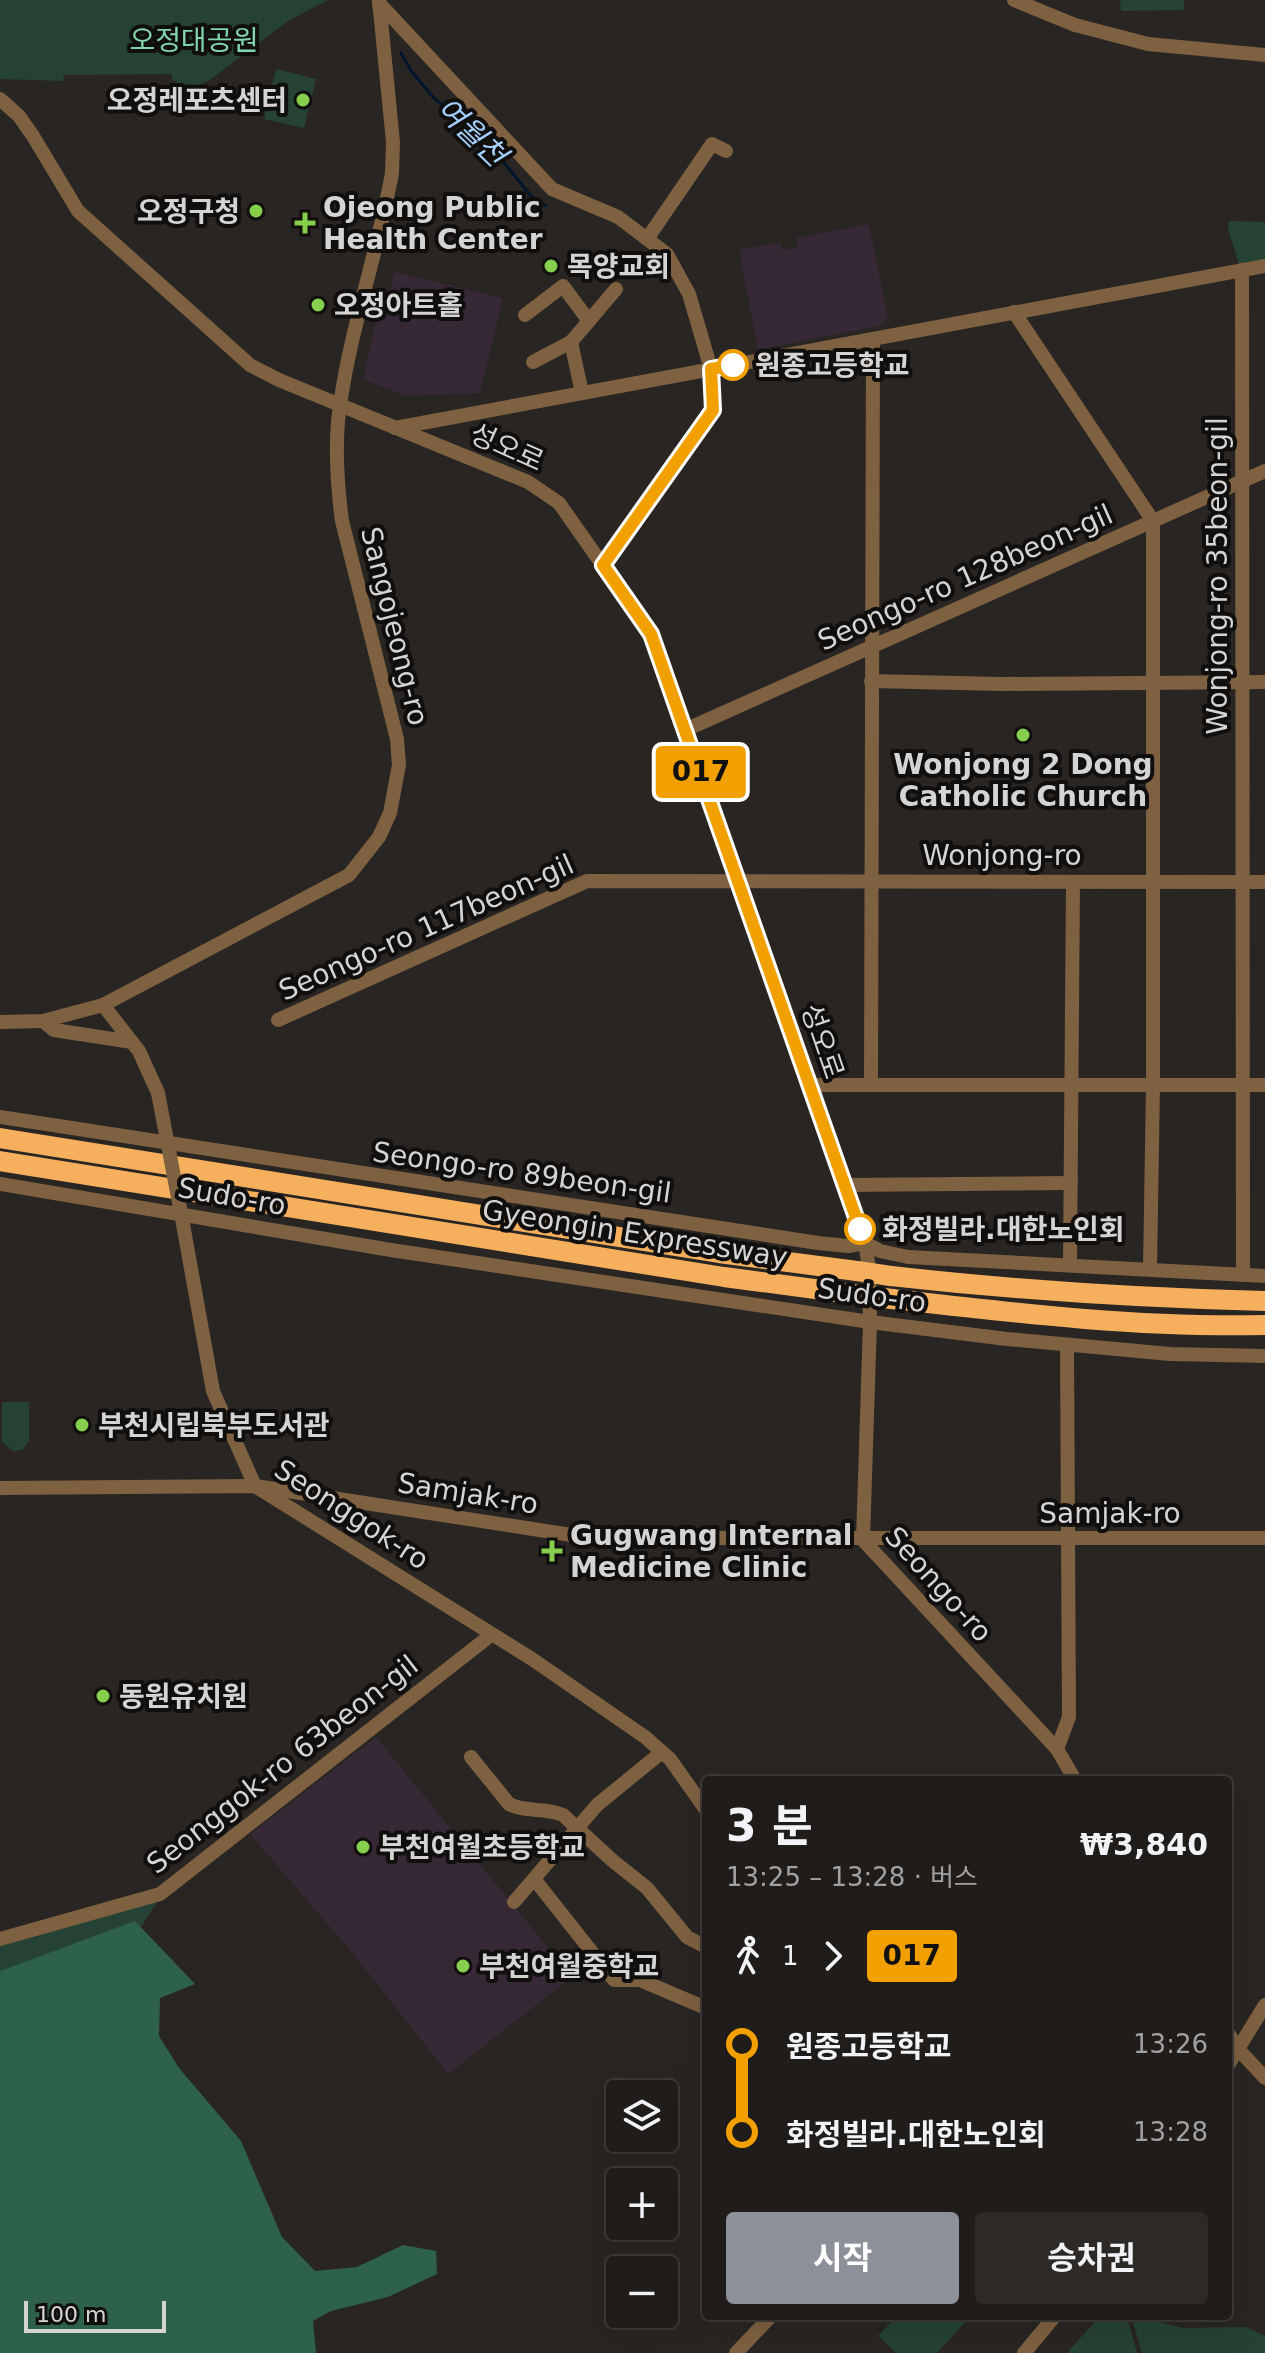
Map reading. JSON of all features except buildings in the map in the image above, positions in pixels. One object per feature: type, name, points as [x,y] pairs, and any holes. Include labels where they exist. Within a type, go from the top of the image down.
[{"type":"highway","name":"Gyeongin Expressway","points":[[0,1138],[703,1251],[891,1276],[1004,1289],[1142,1298],[1265,1301]]},
{"type":"highway","name":"Gyeongin Expressway","points":[[0,1161],[724,1277],[860,1295],[998,1311],[1135,1322],[1265,1325]]},
{"type":"street","points":[[1014,0],[1075,25],[1148,44],[1265,55]]},
{"type":"street","points":[[379,1],[552,189],[618,217],[667,254],[689,294],[711,369],[713,410],[603,565]]},
{"type":"street","name":"Sangojeong-ro","points":[[0,1022],[43,1021],[103,1005],[349,875],[379,837],[390,813],[399,765],[397,739],[342,521],[337,472],[340,405],[392,173],[393,142],[379,1]]},
{"type":"street","name":"성오로","points":[[0,99],[19,116],[33,136],[78,211],[250,365],[528,482],[559,503],[651,634],[865,1243]]},
{"type":"street","points":[[647,239],[712,144],[726,151]]},
{"type":"street","points":[[395,428],[1265,266]]},
{"type":"street","name":"Wonjong-ro 35beon-gil","points":[[1242,270],[1243,1275]]},
{"type":"street","points":[[525,315],[563,286],[589,321]]},
{"type":"street","points":[[533,362],[571,342],[616,289]]},
{"type":"street","points":[[1014,312],[1153,521],[1150,1269]]},
{"type":"street","points":[[871,1085],[873,339]]},
{"type":"street","points":[[571,342],[582,393]]},
{"type":"street","name":"Seongo-ro 128beon-gil","points":[[685,730],[1265,471]]},
{"type":"street","points":[[871,681],[1001,684],[1265,682]]},
{"type":"street","name":"Seongo-ro 117beon-gil","points":[[278,1020],[587,881],[740,881]]},
{"type":"street","name":"Wonjong-ro","points":[[740,881],[1265,882]]},
{"type":"street","points":[[1070,1264],[1073,882]]},
{"type":"street","name":"Seonggok-ro","points":[[103,1005],[139,1051],[158,1093],[213,1391],[255,1486],[568,1683],[662,1752],[684,1776],[702,1804]]},
{"type":"street","points":[[43,1021],[54,1030],[132,1042]]},
{"type":"street","points":[[811,1085],[1265,1085]]},
{"type":"street","name":"Seongo-ro 89beon-gil","points":[[0,1117],[818,1243],[848,1246],[865,1243],[880,1251],[908,1257],[1265,1276]]},
{"type":"street","points":[[845,1185],[1071,1183]]},
{"type":"street","name":"Sudo-ro","points":[[0,1184],[391,1250],[870,1322],[1170,1354],[1265,1356]]},
{"type":"street","name":"Seongo-ro","points":[[865,1243],[869,1268],[870,1322],[863,1540],[1057,1749],[1073,1776]]},
{"type":"street","points":[[1057,1749],[1069,1717],[1067,1345]]},
{"type":"street","name":"Samjak-ro","points":[[0,1488],[255,1486],[591,1538],[1265,1538]]},
{"type":"street","name":"Seonggok-ro 63beon-gil","points":[[0,1939],[160,1894],[491,1635]]},
{"type":"street","points":[[514,1902],[597,1805],[662,1752]]},
{"type":"street","points":[[471,1757],[509,1804],[563,1815],[647,1888],[687,1937],[702,1945]]},
{"type":"street","points":[[535,1880],[614,1980],[640,1980],[702,2006]]},
{"type":"street","points":[[1232,2059],[1265,2005]]},
{"type":"street","points":[[1232,2039],[1265,2078]]},
{"type":"street","points":[[736,2353],[767,2320]]},
{"type":"street","points":[[1024,2353],[1052,2320]]},
{"type":"shaded area","points":[[869,224],[888,318],[881,325],[758,350],[739,250],[781,242],[782,250],[797,248],[796,238]]},
{"type":"shaded area","points":[[395,272],[503,298],[480,393],[406,396],[363,379],[383,290],[389,292]]},
{"type":"shaded area","points":[[376,1737],[572,1977],[448,2074],[355,1956],[250,1834]]},
{"type":"green space","name":"오정대공원","points":[[0,0],[328,0],[288,21],[210,80],[172,98],[172,91],[177,90],[172,74],[64,75],[63,81],[0,79]]},
{"type":"green space","points":[[1120,0],[1184,0],[1184,10],[1121,11]]},
{"type":"green space","points":[[276,69],[316,79],[304,128],[264,119]]},
{"type":"green space","points":[[1229,221],[1265,222],[1265,260],[1239,264],[1228,229]]},
{"type":"green space","points":[[2,1402],[29,1402],[29,1441],[22,1450],[13,1451],[2,1442]]},
{"type":"green space","points":[[158,1901],[109,1976],[0,2008],[0,1946]]},
{"type":"green space","points":[[135,1921],[195,1984],[160,1998],[159,2036],[179,2068],[241,2141],[282,2237],[315,2271],[357,2267],[403,2245],[436,2251],[437,2274],[388,2297],[331,2311],[313,2321],[316,2353],[0,2353],[0,1971]]},
{"type":"green space","points":[[893,2320],[967,2320],[937,2353],[896,2353],[878,2336]]},
{"type":"green space","points":[[1096,2320],[1122,2320],[1129,2324],[1137,2353],[1067,2353]]},
{"type":"green space","points":[[1152,2320],[1183,2328],[1246,2327],[1265,2336],[1265,2353],[1142,2353],[1133,2322]]},
{"type":"waterway","name":"여월천","points":[[401,53],[433,97],[491,147],[532,197],[546,206]]},
{"type":"bus line","name":"017","points":[[733,365],[711,369],[713,410],[603,565],[651,634],[860,1229]]},
{"type":"place","name":"오정레포츠센터","points":[[303,100]]},
{"type":"place","name":"오정구청","points":[[256,211]]},
{"type":"place","name":"Ojeong Public Health Center","points":[[305,223]]},
{"type":"place","name":"목양교회","points":[[551,266]]},
{"type":"place","name":"오정아트홀","points":[[318,305]]},
{"type":"place","name":"원종고등학교","points":[[733,365]]},
{"type":"place","name":"Wonjong 2 Dong Catholic Church","points":[[1023,735]]},
{"type":"place","name":"화정빌라.대한노인회","points":[[860,1229]]},
{"type":"place","name":"부천시립북부도서관","points":[[82,1425]]},
{"type":"place","name":"Gugwang Internal Medicine Clinic","points":[[552,1551]]},
{"type":"place","name":"동원유치원","points":[[103,1696]]},
{"type":"place","name":"부천여월초등학교","points":[[363,1847]]},
{"type":"place","name":"부천여월중학교","points":[[463,1966]]}]
